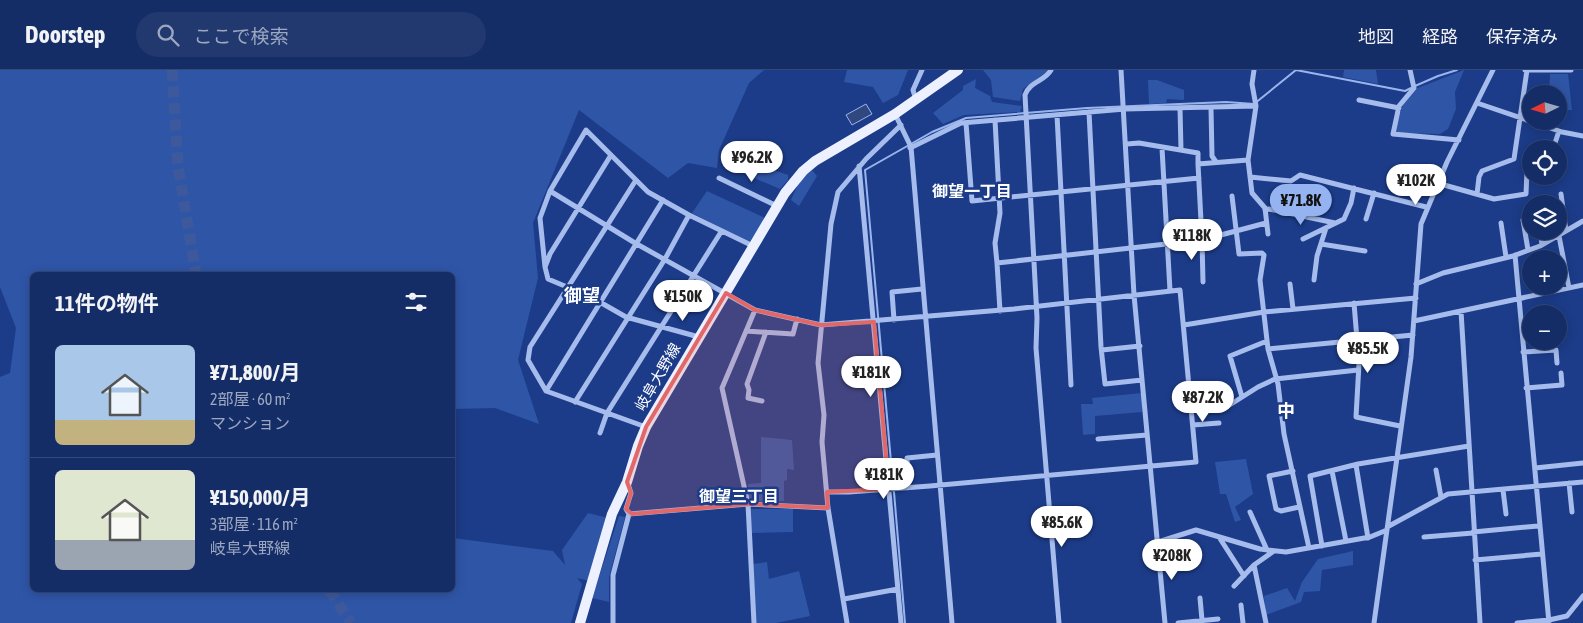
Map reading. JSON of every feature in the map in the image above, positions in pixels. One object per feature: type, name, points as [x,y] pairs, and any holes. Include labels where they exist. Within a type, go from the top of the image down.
[{"type":"main road","name":"岐阜大野線","points":[[580,623],[612,514],[627,482],[646,427],[777,206],[798,176],[810,165],[895,114],[958,70]]},
{"type":"street","points":[[916,100],[914,90],[922,70]]},
{"type":"street","points":[[1051,70],[1048,75],[1027,89],[1025,95],[1032,196],[1036,348],[1058,623]]},
{"type":"street","points":[[1121,70],[1130,186],[1134,295],[1166,623]]},
{"type":"street","points":[[1254,70],[1252,84],[1256,106],[1248,160],[1252,193],[1265,210],[1268,234]]},
{"type":"street","points":[[1410,70],[1414,88],[1399,108],[1393,134],[1459,140]]},
{"type":"street","points":[[1374,623],[1413,335],[1417,247],[1420,224],[1426,207],[1472,109],[1477,103],[1493,70]]},
{"type":"street","points":[[1478,194],[1479,178],[1482,171],[1514,159],[1521,119],[1522,92],[1526,70],[1572,70]]},
{"type":"street","points":[[1359,100],[1399,108]]},
{"type":"street","points":[[1477,103],[1559,131],[1583,136]]},
{"type":"street","points":[[910,148],[966,123],[1125,109],[1256,106]]},
{"type":"street","points":[[1180,108],[1181,150]]},
{"type":"street","points":[[1211,108],[1212,156],[1216,162]]},
{"type":"street","points":[[1089,112],[1098,299],[1105,384],[1142,380]]},
{"type":"street","points":[[895,114],[910,148],[952,623]]},
{"type":"street","points":[[1057,115],[1071,385]]},
{"type":"street","points":[[995,120],[1000,199],[1000,213],[995,243],[1000,310]]},
{"type":"street","points":[[966,123],[972,201],[1200,178]]},
{"type":"street","points":[[847,623],[828,508],[822,442],[824,415],[818,363],[834,204],[838,192],[859,166],[901,125]]},
{"type":"street","points":[[699,337],[628,318],[601,302],[568,286],[548,279],[540,218],[550,191],[586,130],[648,192],[721,232],[753,246]]},
{"type":"street","points":[[1556,140],[1559,131]]},
{"type":"street","points":[[1127,144],[1139,143],[1198,153],[1203,282]]},
{"type":"street","points":[[1162,148],[1170,292]]},
{"type":"street","points":[[546,268],[550,254],[611,155]]},
{"type":"street","points":[[1198,164],[1248,160]]},
{"type":"street","points":[[859,166],[861,168],[901,623]]},
{"type":"street","points":[[1250,177],[1292,181],[1300,175],[1426,207]]},
{"type":"street","points":[[719,178],[777,206]]},
{"type":"street","points":[[636,180],[605,226],[530,347],[528,360],[546,391],[646,427]]},
{"type":"street","points":[[1437,183],[1494,199],[1526,194],[1526,185]]},
{"type":"street","points":[[1303,239],[1344,219],[1351,203],[1354,188]]},
{"type":"street","points":[[550,191],[605,226],[695,274],[755,310],[821,326],[1067,304],[1180,290],[1196,462],[908,488],[827,492]]},
{"type":"street","points":[[1366,219],[1374,193]]},
{"type":"street","points":[[1232,196],[1239,254],[1262,253],[1264,255],[1260,280],[1268,349],[1282,407],[1284,434],[1309,548]]},
{"type":"street","points":[[546,391],[585,323],[601,302],[662,200]]},
{"type":"street","points":[[1265,210],[1269,209],[1335,223]]},
{"type":"street","points":[[575,402],[665,258],[689,215]]},
{"type":"street","points":[[1567,230],[1583,221]]},
{"type":"street","points":[[1501,223],[1506,257]]},
{"type":"street","points":[[997,263],[1202,240],[1266,224]]},
{"type":"street","points":[[1314,280],[1326,228]]},
{"type":"street","points":[[600,433],[607,413],[721,232]]},
{"type":"street","points":[[1526,240],[1528,250],[1551,240]]},
{"type":"street","points":[[1541,240],[1542,245]]},
{"type":"street","points":[[1560,240],[1569,288]]},
{"type":"street","points":[[1321,244],[1365,251]]},
{"type":"street","points":[[1416,284],[1443,273],[1522,252]]},
{"type":"street","points":[[1515,255],[1526,388],[1537,487],[1538,526],[1549,622]]},
{"type":"street","points":[[1290,284],[1293,309]]},
{"type":"street","points":[[1414,321],[1583,285]]},
{"type":"street","points":[[894,320],[892,292],[922,289]]},
{"type":"street","points":[[1184,325],[1264,312],[1416,298]]},
{"type":"street","points":[[1354,304],[1358,370],[1356,417],[1400,426]]},
{"type":"street","points":[[754,623],[748,504],[722,388],[755,310]]},
{"type":"street","points":[[1462,311],[1473,532],[1480,623]]},
{"type":"street","points":[[746,331],[793,334],[796,319]]},
{"type":"street","points":[[762,400],[748,398],[750,390],[747,384],[766,332]]},
{"type":"street","points":[[1268,349],[1413,335]]},
{"type":"street","points":[[1242,397],[1230,356],[1267,342]]},
{"type":"street","points":[[1102,350],[1140,346]]},
{"type":"street","points":[[1523,352],[1556,350],[1557,363]]},
{"type":"street","points":[[1228,406],[1275,379],[1358,370]]},
{"type":"street","points":[[1526,388],[1562,385],[1561,373]]},
{"type":"street","points":[[1191,404],[1223,401]]},
{"type":"street","points":[[1193,426],[1219,423]]},
{"type":"street","points":[[1098,439],[1147,435]]},
{"type":"street","points":[[1322,546],[1310,476],[1396,457],[1469,446]]},
{"type":"street","points":[[908,488],[907,458],[937,455]]},
{"type":"street","points":[[1534,468],[1583,463]]},
{"type":"street","points":[[1356,465],[1368,538]]},
{"type":"street","points":[[1436,470],[1441,498]]},
{"type":"street","points":[[1293,471],[1269,476],[1276,509],[1281,511],[1299,507]]},
{"type":"street","points":[[1332,471],[1346,541]]},
{"type":"street","points":[[613,623],[613,575],[629,514],[626,509],[631,493],[627,482]]},
{"type":"street","points":[[1158,542],[1196,530],[1267,550],[1286,552],[1368,538],[1448,494],[1583,482]]},
{"type":"street","points":[[1569,483],[1572,512]]},
{"type":"street","points":[[1504,490],[1506,514]]},
{"type":"street","points":[[629,514],[748,504],[828,508]]},
{"type":"street","points":[[1250,512],[1267,550]]},
{"type":"street","points":[[1424,538],[1538,526]]},
{"type":"street","points":[[1219,537],[1244,576]]},
{"type":"street","points":[[1234,586],[1254,565],[1274,551]]},
{"type":"street","points":[[1475,560],[1542,554]]},
{"type":"street","points":[[1254,565],[1259,580],[1266,623]]},
{"type":"street","points":[[844,599],[898,589]]},
{"type":"street","points":[[1517,623],[1549,622],[1567,616],[1583,596]]},
{"type":"street","points":[[1200,598],[1202,620]]},
{"type":"street","points":[[1241,605],[1243,623]]},
{"type":"street","points":[[1178,623],[1218,619]]},
{"type":"highlighted area","points":[[726,293],[755,310],[821,325],[874,322],[889,489],[827,492],[828,508],[748,504],[632,514],[626,509],[631,493],[627,482],[646,427]]},
{"type":"shaded area","points":[[0,70],[764,70],[749,83],[719,150],[717,168],[688,163],[668,178],[579,110],[533,223],[538,278],[518,360],[539,424],[495,408],[455,409],[455,272],[30,272],[30,592],[455,592],[455,538],[553,551],[565,565],[562,550],[588,513],[608,518],[590,581],[577,578],[582,584],[571,623],[0,623],[0,377],[10,373],[16,328],[0,287]]},
{"type":"shaded area","points":[[847,70],[908,70],[898,95],[883,103],[873,87],[844,82]]},
{"type":"shaded area","points":[[983,70],[1049,70],[1023,89],[1020,101],[993,97],[991,80]]},
{"type":"shaded area","points":[[1344,70],[1376,70],[1378,84],[1343,77]]},
{"type":"shaded area","points":[[1464,70],[1455,92],[1456,109],[1448,129],[1440,134],[1397,133],[1394,131],[1403,105],[1415,89]]},
{"type":"shaded area","points":[[1550,74],[1568,74],[1572,110],[1568,110],[1568,85],[1549,85]]},
{"type":"shaded area","points":[[976,79],[975,88],[990,96],[992,102],[1022,106],[1020,112],[964,115],[943,124],[933,113],[963,90],[963,86]]},
{"type":"shaded area","points":[[1148,80],[1157,80],[1184,90],[1184,100],[1167,99],[1166,103],[1149,104]]},
{"type":"shaded area","points":[[866,104],[872,114],[852,125],[846,115]]},
{"type":"shaded area","points":[[736,157],[788,175],[788,180],[780,189],[733,169]]},
{"type":"shaded area","points":[[812,170],[817,176],[799,206],[791,200],[800,180]]},
{"type":"shaded area","points":[[707,191],[765,218],[749,243],[692,213]]},
{"type":"shaded area","points":[[1142,393],[1142,412],[1095,416],[1095,434],[1083,435],[1081,404],[1093,404],[1092,398]]},
{"type":"shaded area","points":[[761,437],[792,440],[794,470],[787,469],[787,480],[784,481],[784,501],[753,501],[749,498],[748,484],[761,483]]},
{"type":"shaded area","points":[[1246,459],[1253,494],[1235,507],[1241,520],[1235,522],[1226,494],[1220,494],[1215,462]]},
{"type":"shaded area","points":[[750,509],[793,509],[793,532],[750,533]]},
{"type":"shaded area","points":[[619,516],[625,517],[609,577],[609,602],[592,598]]},
{"type":"shaded area","points":[[1353,551],[1353,565],[1322,570],[1320,591],[1304,592],[1301,602],[1266,615],[1264,596],[1287,588],[1295,601],[1302,582],[1318,559]]},
{"type":"shaded area","points":[[767,562],[769,579],[799,571],[810,616],[776,623],[755,623],[753,564]]},
{"type":"waterway","points":[[893,484],[865,170],[932,132],[966,118],[1087,108],[1226,102],[1254,104],[1296,70],[1405,91],[1411,88]]},
{"type":"waterway","points":[[1415,86],[1457,70]]},
{"type":"waterway","points":[[894,492],[905,623]]},
{"type":"tunnel","points":[[172,70],[178,166],[196,272]]},
{"type":"tunnel","points":[[330,592],[351,623]]},
{"type":"district","name":"御望一丁目","points":[[972,191]]},
{"type":"district","name":"御望","points":[[582,296]]},
{"type":"district","name":"中","points":[[1286,411]]},
{"type":"district","name":"御望三丁目","points":[[739,496]]}]
